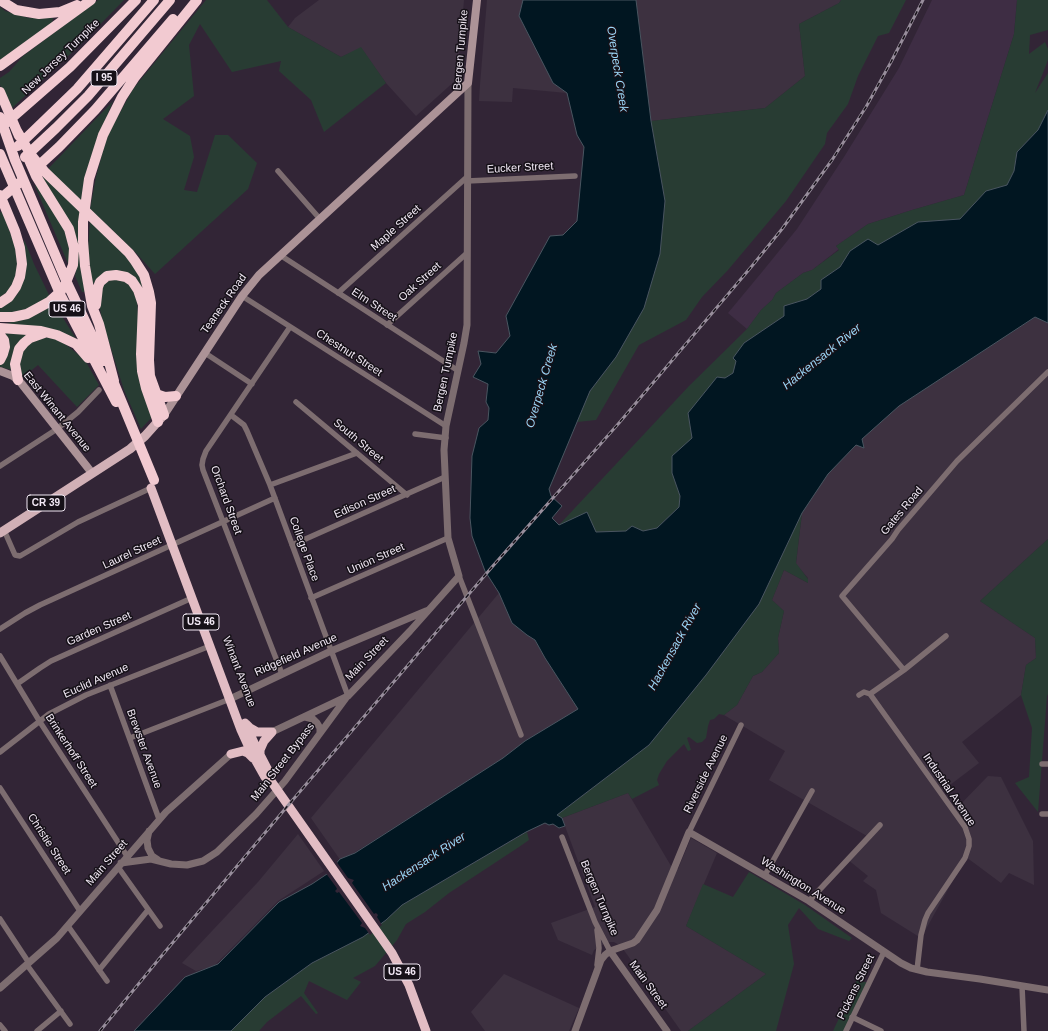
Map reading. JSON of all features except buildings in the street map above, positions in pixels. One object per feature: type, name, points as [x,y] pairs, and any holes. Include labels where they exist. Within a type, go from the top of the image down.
[{"type":"highway","points":[[0,0],[8,6],[22,11],[45,14],[65,11],[85,0]]},
{"type":"highway","points":[[2,65],[91,0]]},
{"type":"highway","name":"New Jersey Turnpike","points":[[0,128],[78,59],[136,0]]},
{"type":"highway","points":[[0,162],[26,139],[80,85],[154,0]]},
{"type":"highway","name":"I 95","points":[[0,178],[32,150],[88,96],[170,0]]},
{"type":"highway","points":[[0,199],[42,163],[71,135],[106,97],[189,0]]},
{"type":"highway","points":[[99,324],[92,306],[86,272],[83,241],[86,197],[92,170],[109,121],[122,97],[135,77],[197,0]]},
{"type":"highway","points":[[0,92],[36,176],[66,224],[72,239],[74,252],[73,265],[65,285],[49,302],[27,314],[13,317],[0,317]]},
{"type":"highway","name":"US 46","points":[[0,117],[15,160],[135,438],[153,484]]},
{"type":"highway","points":[[16,131],[30,155],[44,171],[129,253],[141,270],[146,280],[150,297],[149,365],[150,376],[156,394],[161,418]]},
{"type":"highway","name":"US 46","points":[[0,154],[57,287],[109,380]]},
{"type":"highway","points":[[0,195],[15,232],[20,248],[22,264],[20,278],[16,287],[9,297],[0,303]]},
{"type":"highway","points":[[109,380],[99,324],[96,293],[99,284],[105,278],[110,275],[120,275],[126,277],[136,287],[142,301],[142,371],[144,382],[161,418]]},
{"type":"highway","points":[[0,328],[48,332],[60,336],[78,346],[109,380]]},
{"type":"highway","points":[[18,380],[15,364],[19,349],[30,338],[48,332]]},
{"type":"highway","points":[[0,334],[4,340],[5,347],[4,354],[0,360]]},
{"type":"highway","points":[[156,394],[165,397],[176,396]]},
{"type":"highway","name":"Winant Avenue","points":[[153,484],[243,726],[258,758],[270,774],[271,782],[392,953],[409,985],[426,1031]]},
{"type":"highway","name":"Winant Avenue","points":[[175,544],[192,598],[210,646],[233,697]]},
{"type":"highway","points":[[231,754],[240,740],[243,726],[258,732],[272,732]]},
{"type":"highway","points":[[231,754],[244,752],[258,758],[264,741],[272,732]]},
{"type":"main road","name":"Bergen Turnpike","points":[[468,83],[477,0]]},
{"type":"main road","name":"Teaneck Road","points":[[2,532],[138,443],[161,418],[242,296],[259,274],[468,83]]},
{"type":"main road","name":"East Winant Avenue","points":[[0,371],[7,373],[18,380],[92,473]]},
{"type":"street","name":"Bergen Turnpike","points":[[468,83],[467,325],[446,426],[444,450],[448,538],[459,576],[521,735]]},
{"type":"street","points":[[278,171],[320,219]]},
{"type":"street","name":"Eucker Street","points":[[467,179],[575,176]]},
{"type":"street","name":"Maple Street","points":[[338,293],[467,179]]},
{"type":"street","name":"Oak Street","points":[[387,325],[467,253]]},
{"type":"street","name":"Elm Street","points":[[280,255],[457,370]]},
{"type":"street","name":"Chestnut Street","points":[[242,296],[446,426]]},
{"type":"street","name":"Orchard Street","points":[[282,674],[203,470],[202,464],[204,454],[290,327]]},
{"type":"street","points":[[205,352],[252,384]]},
{"type":"street","name":"Gates Road","points":[[904,670],[842,596],[957,461],[1048,372]]},
{"type":"street","points":[[0,466],[57,429],[78,412],[99,390]]},
{"type":"street","name":"South Street","points":[[296,402],[406,494]]},
{"type":"street","name":"College Place","points":[[231,415],[244,426],[247,431],[270,485],[348,696]]},
{"type":"street","points":[[415,434],[446,438]]},
{"type":"street","points":[[270,485],[357,453]]},
{"type":"street","name":"Edison Street","points":[[292,545],[445,477]]},
{"type":"street","points":[[2,532],[15,555],[20,556],[78,522],[153,484]]},
{"type":"street","name":"Laurel Street","points":[[0,629],[36,608],[275,498]]},
{"type":"street","name":"Union Street","points":[[312,598],[448,538]]},
{"type":"street","name":"Main Street","points":[[272,732],[348,696],[410,631],[459,576]]},
{"type":"street","name":"Garden Street","points":[[17,684],[52,661],[192,598]]},
{"type":"street","name":"Ridgefield Avenue","points":[[130,738],[233,697],[331,651],[428,610]]},
{"type":"street","points":[[398,623],[404,625],[410,631]]},
{"type":"street","points":[[859,695],[864,692],[870,694],[904,670],[946,636]]},
{"type":"street","name":"Euclid Avenue","points":[[0,752],[49,714],[86,695],[210,646]]},
{"type":"street","name":"Brinkerhoff Street","points":[[0,656],[40,722],[127,856]]},
{"type":"street","name":"Brewster Avenue","points":[[110,685],[159,819]]},
{"type":"street","name":"Industrial Avenue","points":[[870,694],[965,827],[969,839],[969,846],[965,858],[928,913],[925,920],[921,935],[917,970]]},
{"type":"street","name":"Main Street Bypass","points":[[119,865],[144,859],[158,860],[169,864],[187,865],[203,861],[217,852],[272,797],[297,766],[348,696]]},
{"type":"street","points":[[305,717],[314,719],[320,728],[320,733]]},
{"type":"street","name":"Riverside Avenue","points":[[689,832],[741,726]]},
{"type":"street","name":"Main Street","points":[[0,988],[46,949],[68,926],[119,865],[177,800],[231,754]]},
{"type":"street","name":"Christie Street","points":[[0,788],[80,911]]},
{"type":"street","points":[[765,875],[812,791]]},
{"type":"street","points":[[810,901],[880,825]]},
{"type":"street","points":[[149,831],[147,840],[148,848],[152,856],[158,860]]},
{"type":"street","points":[[610,951],[633,943],[637,940],[657,910],[689,832]]},
{"type":"street","name":"Washington Avenue","points":[[689,832],[810,901],[901,963],[917,970],[1048,990]]},
{"type":"street","name":"Bergen Turnpike","points":[[562,837],[595,922],[610,951],[601,960],[575,1031]]},
{"type":"street","points":[[119,865],[160,926]]},
{"type":"street","points":[[99,970],[148,910]]},
{"type":"street","points":[[0,919],[28,964],[70,1024]]},
{"type":"street","points":[[595,922],[599,948],[597,970]]},
{"type":"street","points":[[68,926],[107,981]]},
{"type":"street","name":"Main Street","points":[[610,951],[667,1031]]},
{"type":"street","name":"Pickens Street","points":[[846,1031],[884,952]]},
{"type":"street","points":[[1022,986],[1024,1031]]},
{"type":"street","points":[[37,1031],[61,1011]]},
{"type":"street","points":[[852,1017],[881,1031]]},
{"type":"street","points":[[0,1025],[5,1031]]},
{"type":"shaded area","points":[[319,0],[464,0],[457,79],[416,116],[386,83],[361,48],[341,57],[288,27],[295,18]]},
{"type":"shaded area","points":[[487,0],[523,0],[519,16],[553,83],[567,93],[513,88],[512,102],[479,101]]},
{"type":"shaded area","points":[[636,0],[841,0],[839,3],[799,24],[805,76],[765,108],[651,121]]},
{"type":"shaded area","points":[[932,0],[1017,0],[1014,34],[964,195],[868,224],[836,246],[839,249],[812,270],[803,273],[776,293],[772,300],[761,310],[747,329],[728,313],[797,229],[844,157],[899,68]]},
{"type":"shaded area","points":[[1036,317],[1048,323],[1048,539],[980,601],[1035,638],[1036,658],[1026,665],[1021,695],[962,742],[979,763],[942,791],[956,809],[988,776],[1001,777],[1033,841],[1034,885],[1009,873],[1001,883],[966,857],[921,938],[881,913],[876,890],[863,881],[868,876],[847,859],[867,836],[769,780],[785,751],[724,715],[737,705],[753,676],[762,672],[779,653],[778,638],[784,611],[772,600],[784,570],[808,583],[808,578],[796,564],[802,513],[828,474],[862,439],[899,406]]},
{"type":"shaded area","points":[[499,593],[512,623],[535,640],[578,709],[525,741],[503,758],[341,861],[311,818]]},
{"type":"shaded area","points":[[628,793],[671,866],[678,869],[691,838],[717,853],[686,926],[766,974],[688,1031],[681,1031],[621,946],[614,942],[607,942],[594,950],[592,955],[558,940],[551,923],[595,907],[562,818]]},
{"type":"shaded area","points":[[298,834],[324,871],[278,901],[214,966],[196,971],[182,963],[258,882]]},
{"type":"shaded area","points":[[504,974],[579,1008],[569,1031],[485,1031],[471,1012]]},
{"type":"green space","points":[[98,0],[124,0],[81,44],[11,109],[0,85],[0,78],[9,72],[23,56]]},
{"type":"green space","points":[[206,0],[267,0],[288,27],[341,57],[361,47],[386,83],[324,132],[311,100],[279,71],[281,61],[232,72],[200,24],[189,45],[194,96],[163,119],[190,136],[194,157],[184,190],[197,192],[215,135],[228,135],[257,163],[248,189],[155,274],[137,254],[90,209],[96,177],[107,136],[133,89]]},
{"type":"green space","points":[[841,0],[906,0],[889,33],[878,36],[858,76],[848,104],[827,133],[825,144],[786,201],[728,270],[702,297],[686,320],[639,345],[596,420],[577,422],[590,391],[616,357],[644,308],[660,254],[665,200],[651,121],[765,108],[805,76],[799,24],[839,3]]},
{"type":"green space","points":[[1017,0],[1048,0],[1048,30],[1030,35],[1029,54],[1045,42],[1048,49],[1048,60],[1035,93],[1048,73],[1048,110],[1038,130],[1017,152],[1014,171],[1007,185],[986,191],[960,219],[918,222],[878,245],[850,251],[840,267],[821,280],[821,289],[807,299],[784,306],[784,316],[744,343],[733,373],[725,378],[688,413],[692,438],[672,473],[680,496],[679,507],[657,528],[643,531],[632,526],[626,531],[596,532],[559,525],[689,386],[747,329],[761,310],[772,300],[776,293],[803,273],[812,270],[839,250],[836,246],[868,224],[964,195],[1014,34]]},
{"type":"green space","points":[[0,7],[5,11],[29,18],[53,18],[52,24],[0,60]]},
{"type":"green space","points":[[113,101],[98,138],[81,202],[47,170]]},
{"type":"green space","points":[[44,176],[81,212],[86,292],[82,292],[75,276],[78,258],[41,179]]},
{"type":"green space","points":[[38,182],[66,233],[70,249],[69,266],[35,186]]},
{"type":"green space","points":[[2,211],[15,245],[17,263],[16,277],[10,290],[0,297],[0,213]]},
{"type":"green space","points":[[90,220],[138,269],[144,293],[133,278],[99,278],[92,285],[88,249]]},
{"type":"green space","points":[[24,239],[50,297],[78,342],[5,324],[42,312],[36,307],[0,314],[0,307],[17,295],[25,271]]},
{"type":"green space","points":[[112,279],[121,279],[132,287],[137,299],[138,316],[153,416],[141,429],[124,390],[102,320],[98,297],[102,285]]},
{"type":"green space","points":[[5,332],[34,332],[12,370],[0,367],[9,346]]},
{"type":"green space","points":[[39,337],[54,338],[64,343],[85,360],[99,385],[77,407],[38,365],[22,378],[18,368],[20,353],[28,344]]},
{"type":"green space","points":[[802,513],[796,563],[808,579],[808,583],[784,570],[772,600],[784,611],[778,638],[779,653],[762,672],[753,676],[737,705],[724,715],[719,714],[714,719],[710,720],[706,738],[702,742],[697,743],[689,737],[687,738],[691,750],[688,751],[684,744],[667,761],[657,780],[659,785],[632,799],[628,793],[562,818],[556,816],[649,745],[706,675],[759,604]]},
{"type":"green space","points":[[1048,539],[1048,694],[1038,812],[1015,783],[1029,777],[1032,728],[1021,695],[1026,665],[1036,658],[1035,638],[980,601]]},
{"type":"green space","points":[[527,832],[529,840],[449,893],[425,912],[406,924],[397,940],[375,966],[353,978],[361,982],[347,1000],[309,981],[304,993],[318,1013],[316,1014],[301,996],[267,1022],[259,1031],[231,1031],[265,997],[312,963],[363,937],[386,920],[402,905]]},
{"type":"green space","points":[[749,872],[805,905],[852,938],[849,941],[818,929],[799,908],[788,925],[794,964],[776,1031],[688,1031],[766,974],[686,926],[703,884],[733,897]]},
{"type":"green space","points":[[857,980],[869,983],[845,1031],[833,1031]]},
{"type":"water","points":[[523,0],[636,0],[651,121],[665,201],[660,254],[644,308],[616,357],[590,391],[549,489],[551,496],[562,506],[552,518],[559,525],[587,512],[596,532],[626,531],[632,526],[643,531],[657,528],[679,507],[680,496],[672,473],[672,456],[692,438],[688,413],[717,377],[725,378],[733,373],[736,361],[733,358],[744,343],[784,316],[784,306],[807,299],[821,289],[821,280],[840,267],[850,251],[868,239],[878,245],[918,222],[960,219],[986,191],[1007,185],[1014,171],[1017,152],[1038,130],[1048,110],[1048,323],[1035,317],[899,406],[862,439],[864,448],[856,445],[828,474],[802,513],[759,604],[706,675],[649,745],[557,815],[562,818],[565,826],[559,828],[553,824],[549,825],[545,823],[526,832],[402,905],[386,920],[363,937],[312,963],[265,997],[231,1031],[134,1031],[185,977],[218,964],[279,902],[327,874],[340,859],[355,853],[503,758],[525,741],[578,709],[535,640],[512,623],[499,593],[485,571],[472,536],[470,518],[472,456],[479,428],[488,420],[489,408],[486,402],[488,384],[473,377],[481,364],[478,351],[496,353],[510,336],[506,316],[550,236],[563,235],[577,221],[584,147],[577,135],[567,93],[553,83],[519,16]]},
{"type":"pier","points":[[336,861],[348,878],[354,880],[352,883],[374,914],[376,913],[378,915],[377,917],[382,925],[370,935],[365,928],[360,926],[362,923],[339,892],[337,893],[335,891],[337,889],[336,887],[325,872]]},
{"type":"railway","points":[[100,1031],[285,809],[492,567],[619,423],[782,229],[832,160],[866,107],[923,0]]},
{"type":"water label","name":"Overpeck Creek","points":[[617,69]]},
{"type":"water label","name":"Hackensack River","points":[[822,357]]},
{"type":"water label","name":"Overpeck Creek","points":[[542,386]]},
{"type":"water label","name":"Hackensack River","points":[[675,647]]},
{"type":"water label","name":"Hackensack River","points":[[424,862]]}]
